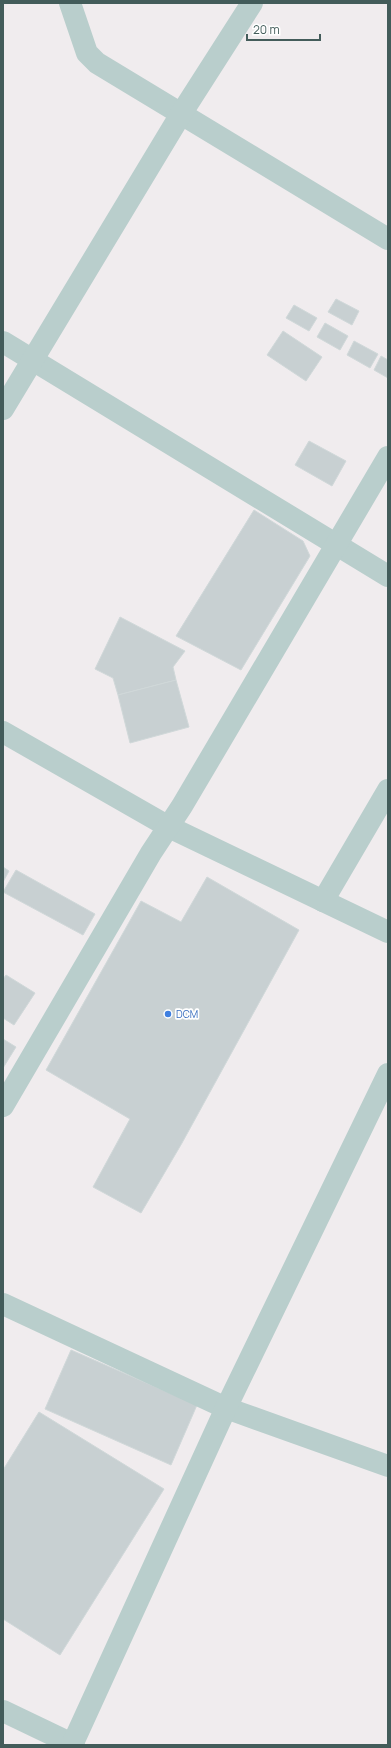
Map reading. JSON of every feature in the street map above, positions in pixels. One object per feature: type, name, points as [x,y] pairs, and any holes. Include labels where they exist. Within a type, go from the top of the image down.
[{"type":"street","points":[[70,3],[87,53],[97,63],[388,239]]},
{"type":"street","points":[[3,409],[181,114],[252,3]]},
{"type":"street","points":[[3,342],[388,576]]},
{"type":"street","points":[[3,1106],[151,853],[169,827],[388,457]]},
{"type":"street","points":[[3,732],[169,827],[388,932]]},
{"type":"street","points":[[323,902],[388,790]]},
{"type":"street","points":[[3,1711],[73,1745],[226,1408],[388,1074]]},
{"type":"street","points":[[3,1304],[226,1408],[388,1466]]},
{"type":"building","points":[[336,299],[359,311],[352,325],[328,312]]},
{"type":"building","points":[[294,305],[317,318],[309,331],[286,318]]},
{"type":"building","points":[[325,323],[348,336],[340,350],[317,337]]},
{"type":"building","points":[[283,331],[322,357],[306,381],[267,355]]},
{"type":"building","points":[[354,341],[378,354],[370,368],[347,355]]},
{"type":"building","points":[[381,356],[388,360],[388,378],[374,370]]},
{"type":"building","points":[[309,441],[346,461],[332,486],[295,465]]},
{"type":"building","points":[[254,510],[303,541],[310,556],[241,670],[176,636]]},
{"type":"building","points":[[120,617],[185,651],[173,667],[176,680],[118,695],[113,678],[95,669]]},
{"type":"building","points":[[176,680],[189,727],[130,743],[118,695]]},
{"type":"building","points":[[3,867],[9,871],[3,882]]},
{"type":"building","points":[[16,870],[95,914],[83,935],[3,892]]},
{"type":"building","points":[[207,877],[299,930],[182,1143],[141,1213],[93,1187],[130,1119],[46,1070],[141,901],[181,922]]},
{"type":"building","points":[[6,975],[35,993],[14,1025],[3,1018],[3,979]]},
{"type":"building","points":[[3,1039],[16,1047],[3,1068]]},
{"type":"building","points":[[71,1350],[197,1405],[171,1465],[45,1409]]},
{"type":"building","points":[[39,1412],[164,1489],[60,1655],[3,1619],[3,1470]]},
{"type":"place","name":"DCM","points":[[168,1014]]}]
